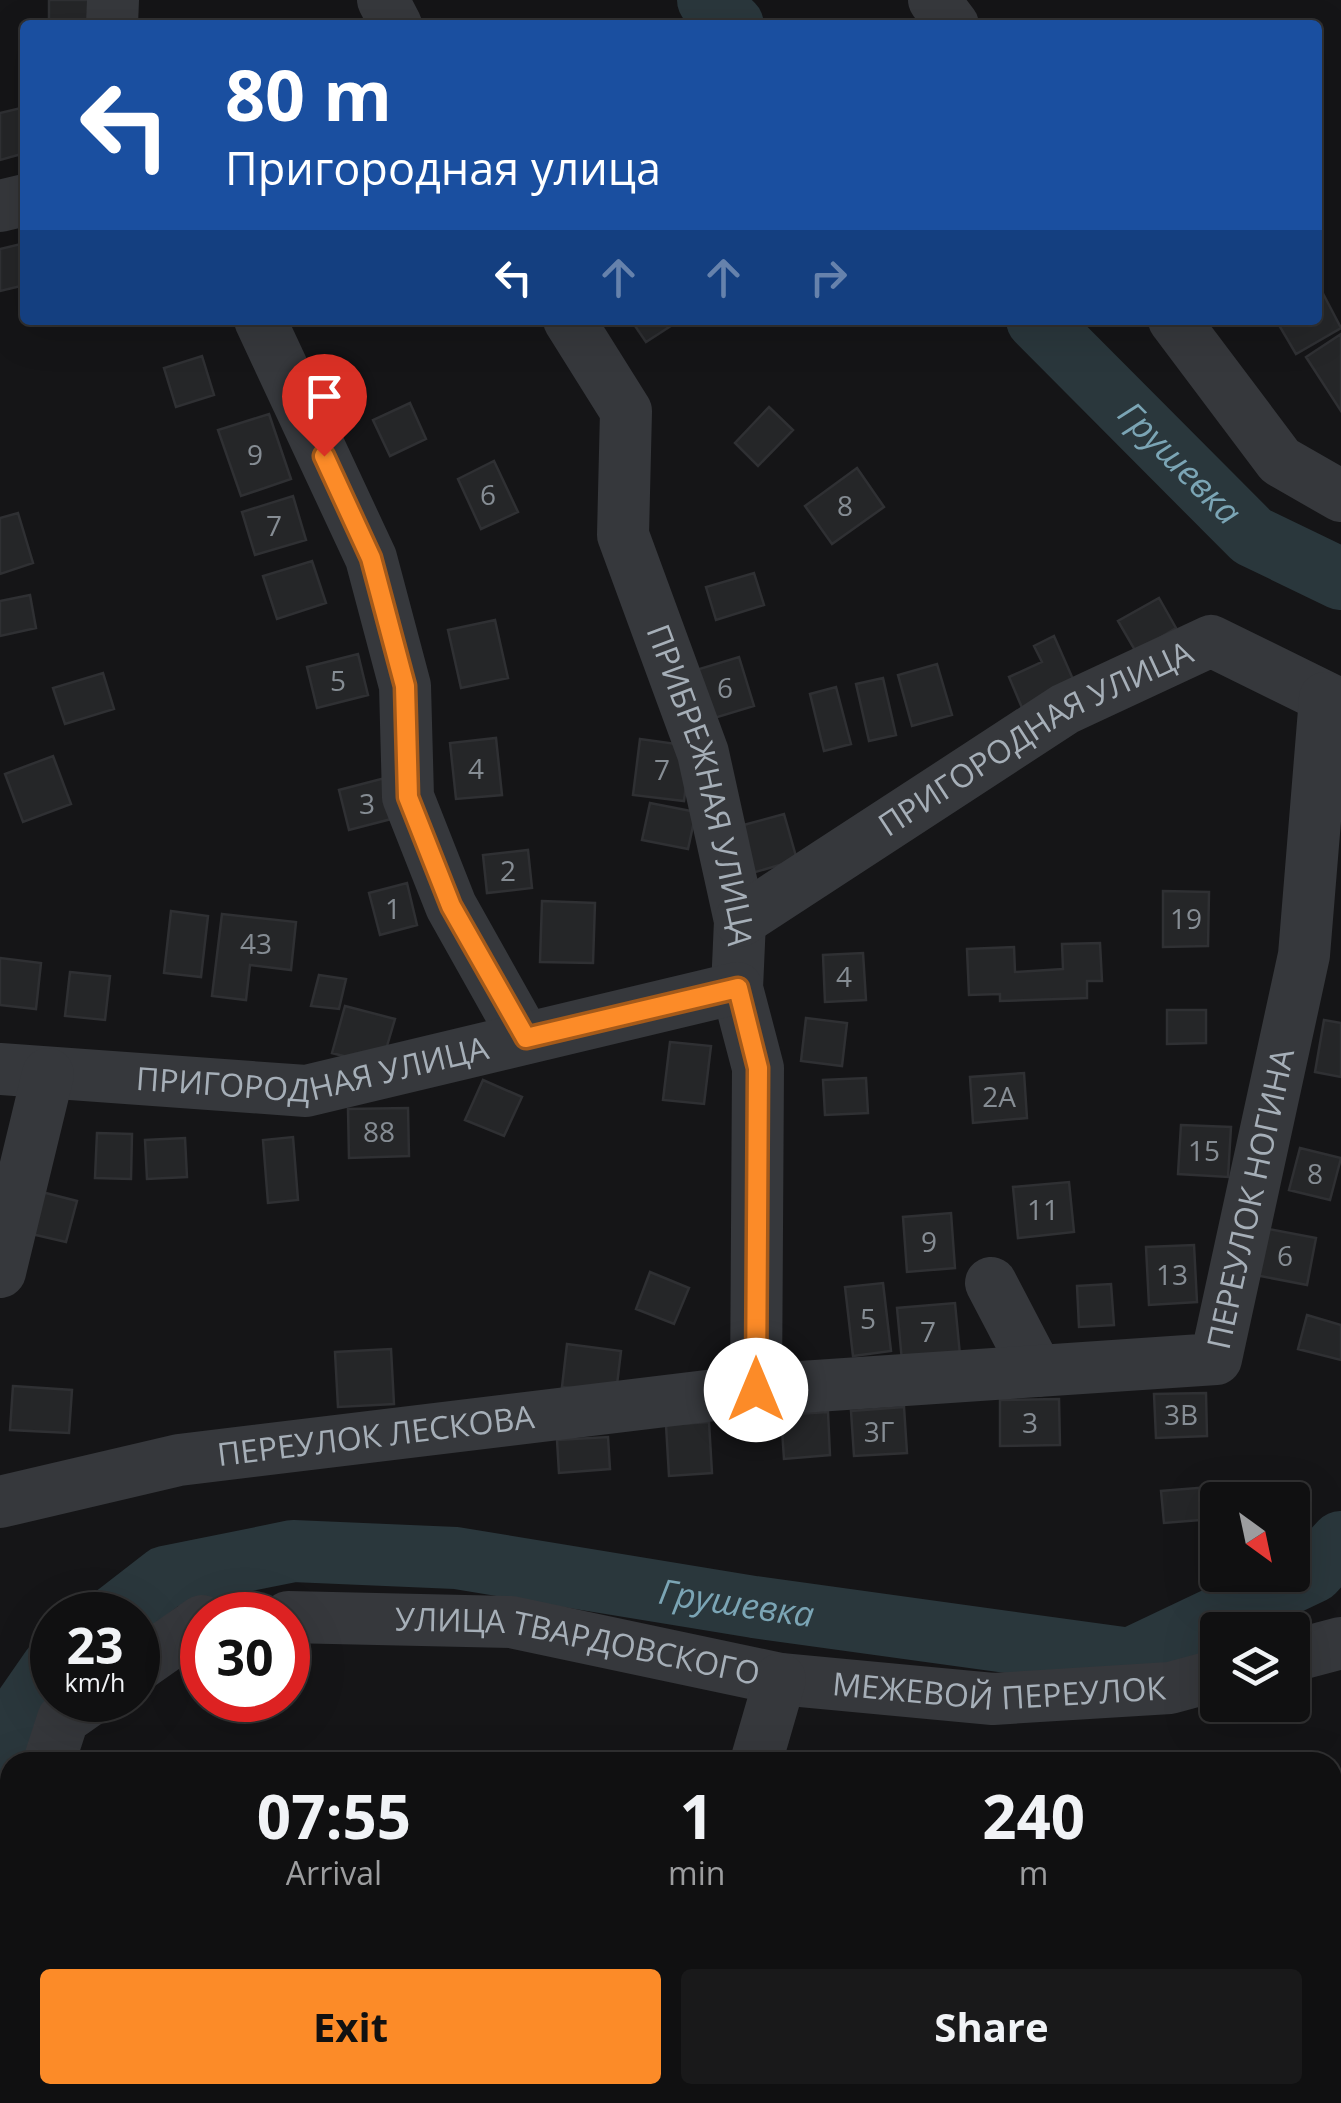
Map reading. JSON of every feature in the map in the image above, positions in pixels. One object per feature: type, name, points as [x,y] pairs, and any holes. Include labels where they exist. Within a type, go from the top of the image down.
[{"type":"street","points":[[934,0],[949,20]]},
{"type":"street","points":[[262,325],[371,558],[405,686],[408,797],[451,906],[526,1038]]},
{"type":"street","name":"ПРИБРЕЖНАЯ УЛИЦА","points":[[572,325],[626,411],[624,535],[703,752],[740,921],[738,988],[758,1068],[756,1390]]},
{"type":"street","points":[[1178,325],[1280,461],[1341,496]]},
{"type":"street","name":"ПРИГОРОДНАЯ УЛИЦА","points":[[740,921],[1065,710],[1212,642],[1333,702]]},
{"type":"street","name":"ПЕРЕУЛОК НОГИНА","points":[[756,1390],[1216,1359],[1304,955],[1333,702]]},
{"type":"street","name":"ПРИГОРОДНАЯ УЛИЦА","points":[[24,1072],[306,1091],[738,988]]},
{"type":"street","points":[[0,1272],[24,1072]]},
{"type":"street","points":[[991,1283],[1038,1371]]},
{"type":"street","name":"ПЕРЕУЛОК ЛЕСКОВА","points":[[0,1502],[179,1460],[756,1390]]},
{"type":"street","name":"УЛИЦА ТВАРДОВСКОГО","points":[[310,1617],[511,1622],[780,1680],[759,1752]]},
{"type":"street","points":[[1310,1651],[1341,1643]]},
{"type":"street","name":"МЕЖЕВОЙ ПЕРЕУЛОК","points":[[780,1680],[993,1699],[1170,1688],[1200,1680]]},
{"type":"street","points":[[52,1752],[62,1722]]},
{"type":"building","points":[[49,0],[95,0],[96,20],[49,20]]},
{"type":"building","points":[[20,108],[20,154],[0,160],[0,113]]},
{"type":"building","points":[[20,244],[20,286],[0,291],[0,249]]},
{"type":"building","points":[[1322,292],[1341,328],[1296,354],[1279,325],[1322,325]]},
{"type":"building","points":[[634,325],[672,325],[646,342]]},
{"type":"building","points":[[1341,334],[1341,411],[1306,357]]},
{"type":"building","points":[[202,356],[214,395],[176,407],[164,368]]},
{"type":"building","points":[[410,403],[426,439],[390,456],[373,420]]},
{"type":"building","points":[[769,407],[793,430],[758,466],[735,443]]},
{"type":"building","points":[[269,414],[291,479],[241,496],[218,430]]},
{"type":"building","points":[[494,461],[518,512],[481,529],[458,479]]},
{"type":"building","points":[[857,468],[884,507],[832,544],[805,506]]},
{"type":"building","points":[[293,496],[306,540],[255,555],[242,512]]},
{"type":"building","points":[[18,513],[33,563],[0,574],[0,518]]},
{"type":"building","points":[[312,561],[326,603],[277,619],[263,576]]},
{"type":"building","points":[[754,573],[764,605],[716,620],[706,587]]},
{"type":"building","points":[[30,595],[36,628],[0,636],[0,601]]},
{"type":"building","points":[[1159,598],[1176,628],[1136,652],[1118,621]]},
{"type":"building","points":[[495,620],[508,678],[461,688],[448,630]]},
{"type":"building","points":[[1054,636],[1076,686],[1023,710],[1009,677],[1042,662],[1034,646]]},
{"type":"building","points":[[358,654],[368,695],[317,708],[307,667]]},
{"type":"building","points":[[739,657],[754,706],[711,719],[696,670]]},
{"type":"building","points":[[937,664],[952,715],[912,726],[898,675]]},
{"type":"building","points":[[103,673],[114,709],[65,724],[53,688]]},
{"type":"building","points":[[883,678],[896,735],[869,741],[856,684]]},
{"type":"building","points":[[836,687],[851,744],[824,751],[810,694]]},
{"type":"building","points":[[496,738],[502,795],[456,799],[450,743]]},
{"type":"building","points":[[640,739],[691,746],[684,801],[633,795]]},
{"type":"building","points":[[53,756],[71,804],[23,822],[5,774]]},
{"type":"building","points":[[385,778],[395,818],[349,830],[339,790]]},
{"type":"building","points":[[650,803],[696,812],[688,849],[642,840]]},
{"type":"building","points":[[784,814],[797,860],[752,873],[740,826]]},
{"type":"building","points":[[528,850],[532,888],[487,893],[483,855]]},
{"type":"building","points":[[407,883],[417,925],[380,935],[369,893]]},
{"type":"building","points":[[1163,891],[1209,892],[1208,946],[1163,947]]},
{"type":"building","points":[[542,901],[595,903],[593,963],[540,962]]},
{"type":"building","points":[[171,911],[208,916],[201,977],[164,973]]},
{"type":"building","points":[[222,914],[296,922],[291,970],[250,965],[246,1000],[212,996]]},
{"type":"building","points":[[1100,943],[1102,981],[1087,981],[1087,998],[1000,1001],[1000,994],[969,995],[967,949],[1014,947],[1015,972],[1063,969],[1062,944]]},
{"type":"building","points":[[863,953],[866,1000],[825,1002],[823,955]]},
{"type":"building","points":[[0,958],[41,963],[36,1009],[0,1005]]},
{"type":"building","points":[[70,972],[110,976],[105,1020],[65,1016]]},
{"type":"building","points":[[319,975],[346,979],[339,1009],[311,1006]]},
{"type":"building","points":[[345,1006],[395,1019],[381,1066],[332,1053]]},
{"type":"building","points":[[1167,1010],[1206,1010],[1206,1043],[1167,1044]]},
{"type":"building","points":[[806,1018],[847,1023],[842,1066],[801,1061]]},
{"type":"building","points":[[1324,1020],[1341,1023],[1341,1077],[1315,1072]]},
{"type":"building","points":[[670,1042],[711,1046],[704,1104],[663,1100]]},
{"type":"building","points":[[1024,1073],[1027,1118],[973,1123],[970,1077]]},
{"type":"building","points":[[866,1078],[868,1113],[825,1115],[823,1080]]},
{"type":"building","points":[[483,1080],[522,1097],[504,1136],[465,1120]]},
{"type":"building","points":[[408,1108],[409,1156],[349,1158],[348,1109]]},
{"type":"building","points":[[1181,1125],[1231,1127],[1228,1177],[1178,1174]]},
{"type":"building","points":[[97,1133],[132,1134],[131,1179],[95,1178]]},
{"type":"building","points":[[293,1137],[298,1200],[268,1203],[263,1140]]},
{"type":"building","points":[[185,1138],[187,1177],[147,1179],[145,1140]]},
{"type":"building","points":[[1300,1148],[1341,1158],[1330,1200],[1289,1190]]},
{"type":"building","points":[[1069,1182],[1074,1232],[1018,1238],[1013,1187]]},
{"type":"building","points":[[34,1190],[77,1201],[66,1242],[23,1232]]},
{"type":"building","points":[[951,1213],[955,1268],[907,1272],[903,1217]]},
{"type":"building","points":[[1264,1228],[1316,1238],[1307,1285],[1255,1275]]},
{"type":"building","points":[[1194,1245],[1197,1302],[1149,1305],[1146,1247]]},
{"type":"building","points":[[650,1272],[689,1288],[674,1324],[636,1309]]},
{"type":"building","points":[[883,1283],[891,1351],[853,1356],[845,1287]]},
{"type":"building","points":[[1111,1284],[1114,1325],[1079,1327],[1077,1286]]},
{"type":"building","points":[[955,1303],[960,1355],[902,1361],[897,1308]]},
{"type":"building","points":[[1307,1315],[1341,1325],[1341,1360],[1298,1349]]},
{"type":"building","points":[[567,1344],[621,1351],[616,1393],[562,1387]]},
{"type":"building","points":[[391,1349],[394,1404],[338,1407],[335,1352]]},
{"type":"building","points":[[13,1386],[72,1390],[69,1433],[10,1430]]},
{"type":"building","points":[[1206,1393],[1207,1436],[1156,1438],[1154,1394]]},
{"type":"building","points":[[1059,1399],[1060,1445],[1000,1446],[1000,1400]]},
{"type":"building","points":[[904,1407],[907,1453],[854,1456],[851,1411]]},
{"type":"building","points":[[828,1412],[830,1455],[784,1459],[781,1415]]},
{"type":"building","points":[[709,1422],[712,1473],[669,1476],[666,1425]]},
{"type":"building","points":[[608,1437],[610,1469],[559,1473],[557,1440]]},
{"type":"building","points":[[1200,1488],[1200,1520],[1164,1523],[1161,1491]]},
{"type":"waterway","name":"Грушевка","points":[[708,0],[728,20]]},
{"type":"waterway","name":"Грушевка","points":[[1042,325],[1252,536],[1341,579]]},
{"type":"waterway","name":"Грушевка","points":[[146,1592],[165,1577],[293,1551],[456,1558],[754,1607],[1130,1659],[1313,1572],[1341,1542]]},
{"type":"waterway","name":"Грушевка","points":[[0,1743],[30,1700]]},
{"type":"route","points":[[324,456],[371,558],[405,686],[408,797],[451,906],[526,1038],[738,988],[758,1068],[756,1390]]}]
